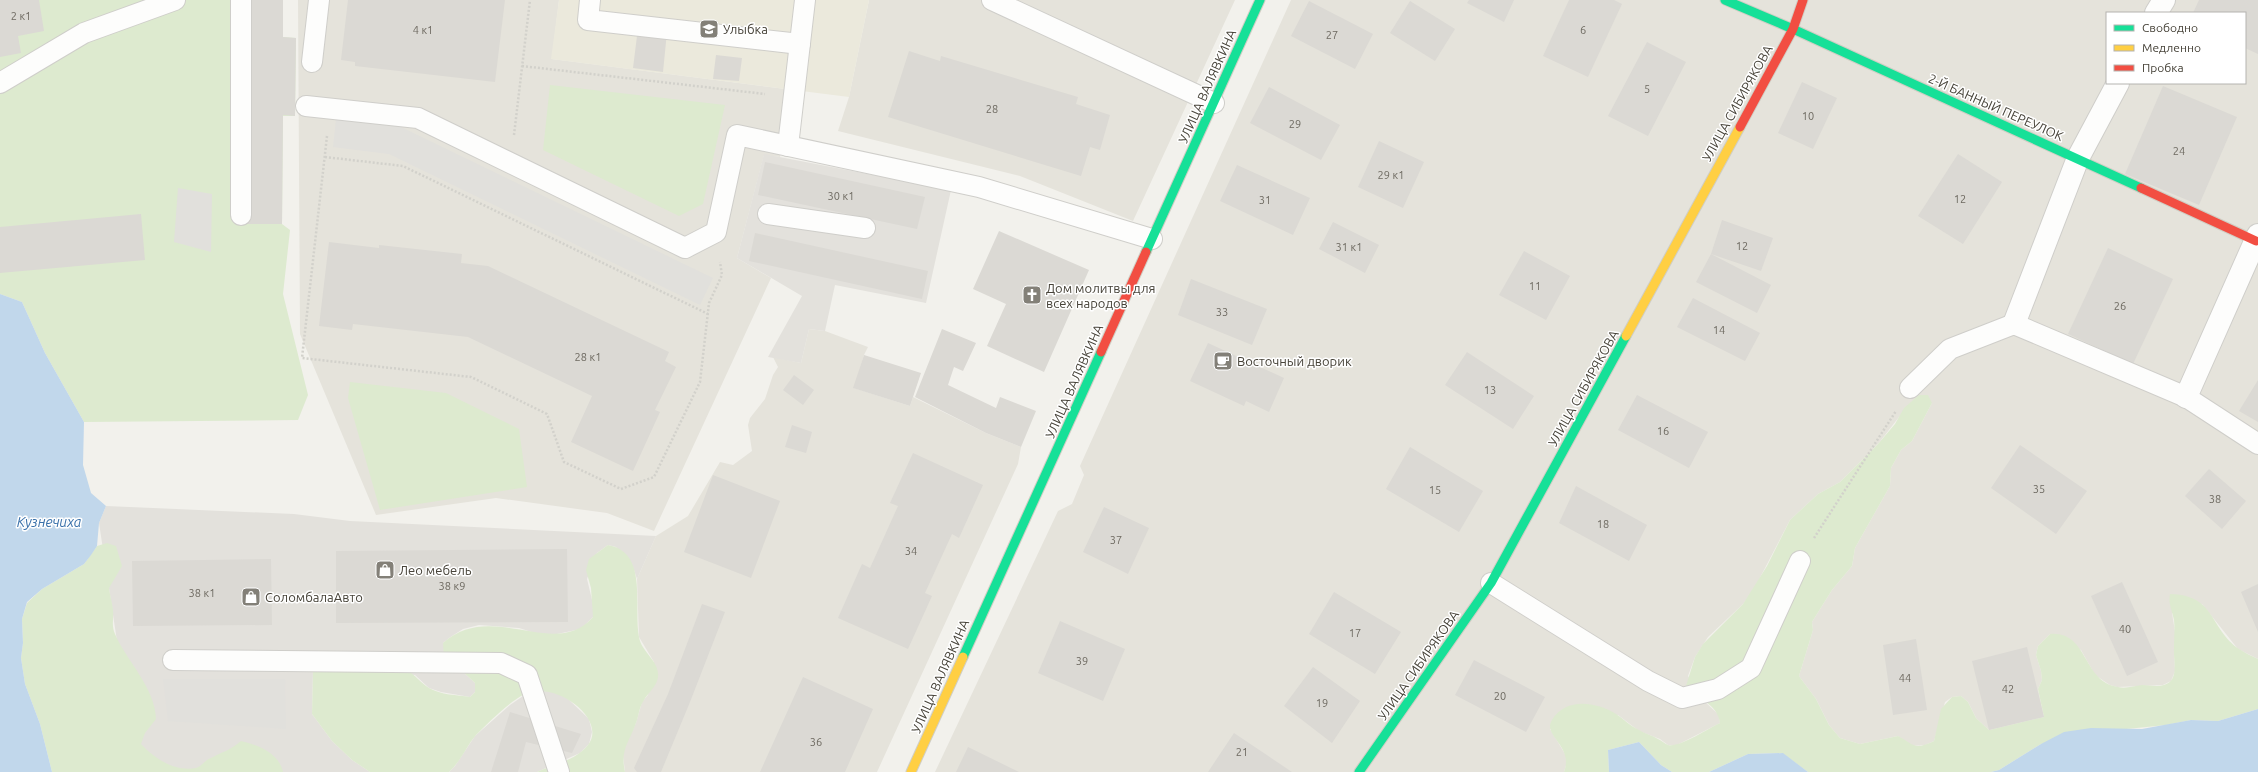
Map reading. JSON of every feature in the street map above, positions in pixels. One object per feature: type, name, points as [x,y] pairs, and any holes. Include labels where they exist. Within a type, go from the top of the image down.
[{"type":"street","name":"УЛИЦА ВАЛЯВКИНА","points":[[911,772],[1260,0]]},
{"type":"street","name":"2-Й БАННЫЙ ПЕРЕУЛОК","points":[[1725,0],[1793,29],[2257,238]]},
{"type":"street","name":"УЛИЦА СИБИРЯКОВА","points":[[1359,772],[1491,583],[1793,29],[1803,0]]},
{"type":"street","points":[[2157,12],[2164,0]]},
{"type":"street","points":[[2014,324],[2078,158],[2117,84]]},
{"type":"street","points":[[2186,397],[2257,238]]},
{"type":"lane","points":[[0,83],[84,34],[175,0]]},
{"type":"lane","points":[[240,215],[241,0]]},
{"type":"lane","points":[[312,62],[319,0]]},
{"type":"lane","points":[[590,0],[588,20],[800,44]]},
{"type":"lane","points":[[788,146],[805,0]]},
{"type":"lane","points":[[992,0],[1214,103]]},
{"type":"lane","points":[[306,106],[418,118],[685,248],[716,232],[737,135],[979,187],[1152,239]]},
{"type":"lane","points":[[768,214],[865,228]]},
{"type":"lane","points":[[1910,388],[1950,349],[2014,324],[2186,397],[2258,444]]},
{"type":"lane","points":[[1491,583],[1648,681],[1682,698],[1718,689],[1751,668],[1800,561]]},
{"type":"lane","points":[[173,660],[501,663],[527,675],[559,772]]},
{"type":"path","points":[[511,163],[530,0]]},
{"type":"path","points":[[522,66],[794,97]]},
{"type":"path","points":[[331,108],[302,358],[471,377],[547,414],[564,462],[621,489],[654,477],[700,382],[709,303],[722,275],[716,232]]},
{"type":"path","points":[[325,157],[403,166],[708,314]]},
{"type":"path","points":[[1800,561],[1910,388]]},
{"type":"shaded area","points":[[298,0],[559,0],[552,59],[794,90],[780,157],[764,155],[737,258],[771,278],[654,531],[607,513],[496,498],[376,515],[300,334]]},
{"type":"shaded area","name":"Улыбка","points":[[559,0],[869,0],[849,97],[551,59]]},
{"type":"shaded area","points":[[869,0],[1235,0],[1133,221],[1020,176],[838,131],[849,97]]},
{"type":"shaded area","points":[[1291,0],[2258,0],[2258,659],[2238,649],[2202,604],[2172,613],[2176,638],[2174,647],[2175,671],[2171,681],[2163,685],[2117,687],[2110,685],[2095,675],[2081,650],[2050,634],[2038,646],[2036,655],[2041,671],[2042,680],[2038,689],[2044,717],[1989,730],[1976,718],[1968,702],[1961,696],[1952,697],[1945,702],[1934,741],[1925,745],[1911,746],[1898,736],[1860,744],[1840,738],[1829,725],[1816,699],[1799,676],[1813,630],[1812,622],[1832,590],[1852,566],[1855,548],[1890,486],[1891,468],[1901,450],[1912,441],[1932,403],[1899,417],[1878,444],[1840,482],[1818,494],[1790,520],[1753,591],[1743,604],[1708,637],[1695,657],[1688,676],[1703,700],[1719,715],[1720,723],[1677,745],[1668,745],[1660,739],[1639,731],[1618,715],[1550,729],[1568,759],[1564,772],[935,772],[1058,511],[1072,504],[1084,475],[1080,466]]},
{"type":"shaded area","points":[[336,119],[399,126],[713,278],[700,305],[389,154],[333,147]]},
{"type":"shaded area","points":[[764,154],[951,190],[926,303],[835,285],[825,331],[809,329],[801,363],[768,357],[802,296],[737,258]]},
{"type":"shaded area","points":[[178,188],[212,194],[211,252],[174,242]]},
{"type":"shaded area","points":[[809,329],[825,331],[868,347],[864,355],[854,388],[910,406],[913,397],[986,433],[1021,447],[1018,464],[877,772],[625,772],[623,755],[625,745],[636,723],[642,702],[648,695],[654,662],[639,637],[637,579],[656,536],[688,516],[720,462],[733,465],[752,451],[748,425],[750,418],[765,399],[773,375],[778,367],[773,357],[801,363]]},
{"type":"shaded area","points":[[106,506],[294,514],[350,521],[656,536],[637,579],[634,570],[616,547],[608,545],[597,553],[587,579],[593,604],[593,617],[581,629],[557,634],[538,634],[519,628],[479,625],[463,629],[443,643],[461,670],[475,683],[475,692],[470,697],[441,692],[429,688],[415,675],[313,670],[312,714],[332,741],[352,760],[370,772],[137,772],[99,523]]},
{"type":"shaded area","points":[[163,679],[285,679],[286,729],[168,721]]},
{"type":"shaded area","points":[[540,690],[552,691],[566,697],[589,719],[592,732],[589,744],[580,753],[537,772],[449,772],[455,766],[475,736],[510,705],[526,694]]},
{"type":"green space","points":[[0,0],[283,0],[283,37],[296,38],[295,116],[283,116],[282,224],[290,230],[283,294],[308,395],[298,420],[84,422],[45,353],[22,302],[0,294]]},
{"type":"green space","points":[[550,85],[725,105],[703,204],[679,216],[543,150]]},
{"type":"green space","points":[[350,382],[446,393],[519,429],[527,487],[380,510],[348,398]]},
{"type":"green space","points":[[1919,395],[1928,395],[1932,403],[1912,441],[1901,450],[1891,468],[1890,486],[1855,548],[1852,566],[1832,590],[1812,622],[1813,630],[1799,676],[1816,699],[1829,725],[1840,738],[1860,744],[1898,736],[1914,745],[1922,746],[1934,741],[1941,709],[1952,697],[1961,696],[1968,702],[1976,718],[1989,730],[2044,717],[2038,689],[2042,680],[2041,671],[2036,655],[2038,646],[2050,634],[2063,635],[2072,640],[2098,676],[2106,683],[2124,688],[2142,685],[2164,685],[2172,679],[2175,669],[2174,620],[2170,604],[2170,594],[2185,596],[2196,600],[2204,606],[2229,641],[2239,649],[2258,659],[2258,709],[2218,721],[2191,720],[2166,725],[2117,730],[2041,744],[1999,770],[1991,772],[1808,772],[1782,753],[1748,754],[1709,772],[1672,772],[1661,765],[1639,742],[1608,750],[1609,772],[1564,772],[1566,763],[1565,755],[1554,737],[1550,726],[1552,720],[1558,713],[1573,705],[1591,705],[1608,710],[1644,733],[1668,745],[1679,744],[1720,723],[1718,716],[1711,706],[1686,686],[1695,657],[1703,644],[1743,604],[1767,566],[1790,520],[1818,494],[1840,482],[1878,444],[1895,424],[1904,408]]},
{"type":"green space","points":[[107,543],[116,546],[122,566],[109,588],[113,610],[114,631],[120,644],[146,685],[154,707],[156,719],[145,733],[141,744],[158,759],[165,763],[188,769],[198,767],[241,741],[267,751],[281,765],[283,772],[52,772],[40,724],[25,684],[21,658],[23,643],[22,619],[27,603],[42,589],[84,564],[97,546]]},
{"type":"green space","points":[[608,545],[621,550],[629,558],[634,569],[637,582],[640,642],[658,671],[656,683],[642,703],[636,723],[624,752],[625,772],[537,772],[564,762],[577,755],[588,745],[592,735],[591,724],[585,714],[575,704],[550,692],[537,691],[519,697],[499,713],[476,735],[449,772],[370,772],[352,760],[332,741],[312,714],[313,670],[407,670],[429,688],[439,692],[470,697],[475,692],[475,683],[461,670],[444,660],[443,643],[462,631],[482,627],[502,627],[542,633],[560,633],[578,629],[593,617],[591,588],[586,570],[589,559]]},
{"type":"water","name":"Кузнечиха","points":[[0,294],[22,302],[45,353],[84,422],[83,465],[91,493],[106,506],[99,523],[97,546],[91,555],[84,564],[42,589],[27,602],[22,619],[23,643],[21,658],[25,684],[40,724],[52,772],[0,772]]},
{"type":"water","points":[[2258,709],[2258,772],[1991,772],[1999,770],[2041,744],[2064,732],[2091,728],[2142,729],[2191,720],[2218,721]]},
{"type":"water","points":[[1639,742],[1661,765],[1672,772],[1609,772],[1608,750]]},
{"type":"water","points":[[1783,753],[1808,772],[1709,772],[1748,754]]},
{"type":"building","points":[[0,0],[39,0],[44,31],[18,36],[21,53],[0,57]]},
{"type":"building","points":[[244,0],[283,0],[283,37],[296,38],[295,116],[283,115],[282,224],[243,224]]},
{"type":"building","points":[[348,0],[505,0],[495,82],[355,66],[355,62],[341,60]]},
{"type":"building","points":[[1469,0],[1514,0],[1504,22],[1467,3]]},
{"type":"building","points":[[1569,0],[1614,0],[1622,4],[1588,77],[1543,56]]},
{"type":"building","points":[[2199,0],[2258,0],[2258,54],[2246,48],[2246,12],[2193,12]]},
{"type":"building","points":[[1309,1],[1373,34],[1355,69],[1291,36]]},
{"type":"building","points":[[1410,1],[1455,29],[1435,61],[1390,33]]},
{"type":"building","points":[[638,28],[667,32],[663,72],[633,68]]},
{"type":"building","points":[[1647,42],[1686,62],[1648,136],[1608,116]]},
{"type":"building","points":[[909,51],[940,61],[941,56],[1078,97],[1076,104],[1110,115],[1100,150],[1090,147],[1081,176],[888,117]]},
{"type":"building","points":[[716,55],[742,58],[739,81],[713,79]]},
{"type":"building","points":[[1802,82],[1837,98],[1813,149],[1778,133]]},
{"type":"building","points":[[2163,86],[2237,117],[2199,205],[2125,174]]},
{"type":"building","points":[[1269,87],[1340,125],[1321,160],[1250,123]]},
{"type":"building","points":[[1379,141],[1424,162],[1403,208],[1358,187]]},
{"type":"building","points":[[1958,154],[2002,182],[1963,244],[1918,216]]},
{"type":"building","points":[[765,162],[925,197],[917,229],[758,195]]},
{"type":"building","points":[[1237,165],[1310,198],[1293,235],[1220,201]]},
{"type":"building","points":[[141,214],[145,260],[0,273],[0,227]]},
{"type":"building","points":[[1722,220],[1773,238],[1761,271],[1711,254]]},
{"type":"building","points":[[1333,222],[1379,245],[1365,273],[1319,249]]},
{"type":"building","name":"Дом молитвы для всех народов","points":[[999,231],[1089,270],[1044,372],[987,346],[1006,304],[973,289]]},
{"type":"building","points":[[755,233],[928,271],[922,299],[749,261]]},
{"type":"building","points":[[329,242],[379,248],[379,245],[462,254],[461,263],[488,266],[669,352],[665,361],[676,367],[655,410],[660,412],[633,471],[571,442],[592,396],[468,337],[353,324],[352,330],[319,326]]},
{"type":"building","points":[[2108,248],[2173,279],[2133,364],[2068,334]]},
{"type":"building","points":[[1524,251],[1570,276],[1546,320],[1499,295]]},
{"type":"building","points":[[1711,254],[1771,285],[1757,313],[1696,282]]},
{"type":"building","points":[[1191,279],[1267,309],[1252,345],[1178,315]]},
{"type":"building","points":[[1693,298],[1760,333],[1745,361],[1677,327]]},
{"type":"building","points":[[942,329],[976,343],[963,371],[954,367],[948,385],[996,408],[1000,397],[1036,411],[1021,447],[986,433],[915,397]]},
{"type":"building","name":"Восточный дворик","points":[[1208,343],[1284,378],[1269,412],[1246,401],[1244,406],[1190,381]]},
{"type":"building","points":[[1467,352],[1534,396],[1513,429],[1445,385]]},
{"type":"building","points":[[864,355],[921,373],[910,406],[853,388]]},
{"type":"building","points":[[794,375],[814,390],[803,405],[783,390]]},
{"type":"building","points":[[2258,380],[2258,422],[2239,411]]},
{"type":"building","points":[[1637,395],[1708,432],[1689,468],[1618,430]]},
{"type":"building","points":[[792,425],[812,432],[806,453],[785,447]]},
{"type":"building","points":[[2020,445],[2087,491],[2056,534],[1991,488]]},
{"type":"building","points":[[1410,447],[1483,491],[1459,532],[1386,489]]},
{"type":"building","points":[[913,453],[983,485],[959,538],[952,534],[925,593],[932,596],[908,649],[838,618],[862,564],[870,568],[898,506],[890,503]]},
{"type":"building","points":[[2209,469],[2246,501],[2222,529],[2185,496]]},
{"type":"building","points":[[713,475],[780,501],[751,578],[684,552]]},
{"type":"building","points":[[1576,486],[1647,525],[1629,561],[1559,523]]},
{"type":"building","points":[[1104,507],[1149,528],[1128,574],[1083,552]]},
{"type":"building","points":[[567,549],[568,622],[336,623],[336,551]]},
{"type":"building","points":[[271,559],[272,625],[133,626],[132,561]]},
{"type":"building","points":[[2122,582],[2158,662],[2127,676],[2091,596]]},
{"type":"building","points":[[2258,584],[2258,632],[2241,592]]},
{"type":"building","points":[[1334,592],[1401,632],[1375,674],[1309,634]]},
{"type":"building","points":[[702,604],[725,612],[661,772],[637,772],[634,768],[668,694]]},
{"type":"building","points":[[1060,621],[1125,649],[1103,701],[1038,673]]},
{"type":"building","points":[[1916,639],[1927,710],[1893,715],[1883,645]]},
{"type":"building","points":[[2027,647],[2044,717],[1989,730],[1972,661]]},
{"type":"building","points":[[1474,660],[1545,697],[1526,732],[1455,695]]},
{"type":"building","points":[[1313,667],[1360,701],[1332,743],[1284,706]]},
{"type":"building","points":[[803,677],[873,709],[845,772],[760,772]]},
{"type":"building","points":[[510,712],[581,734],[572,753],[526,742],[518,772],[491,772]]},
{"type":"building","points":[[1234,733],[1292,772],[1208,772]]},
{"type":"building","points":[[968,747],[1019,772],[956,772]]},
{"type":"traffic: fast","points":[[1146,252],[1260,0]]},
{"type":"traffic: fast","points":[[1725,0],[1793,29],[2141,188]]},
{"type":"traffic: fast","points":[[1359,772],[1491,583],[1626,336]]},
{"type":"traffic: fast","points":[[963,657],[1101,352]]},
{"type":"traffic: slow","points":[[1626,336],[1740,127]]},
{"type":"traffic: slow","points":[[911,772],[963,657]]},
{"type":"traffic: jam","points":[[1740,127],[1793,29],[1803,0]]},
{"type":"traffic: jam","points":[[2141,188],[2256,241]]},
{"type":"traffic: jam","points":[[1101,352],[1146,252]]},
{"type":"place","name":"Улыбка","points":[[709,29]]},
{"type":"place","name":"Дом молитвы для всех народов","points":[[1032,295]]},
{"type":"place","name":"Восточный дворик","points":[[1223,361]]},
{"type":"place","name":"Лео мебель","points":[[385,570]]},
{"type":"place","name":"СоломбалаАвто","points":[[251,597]]}]
